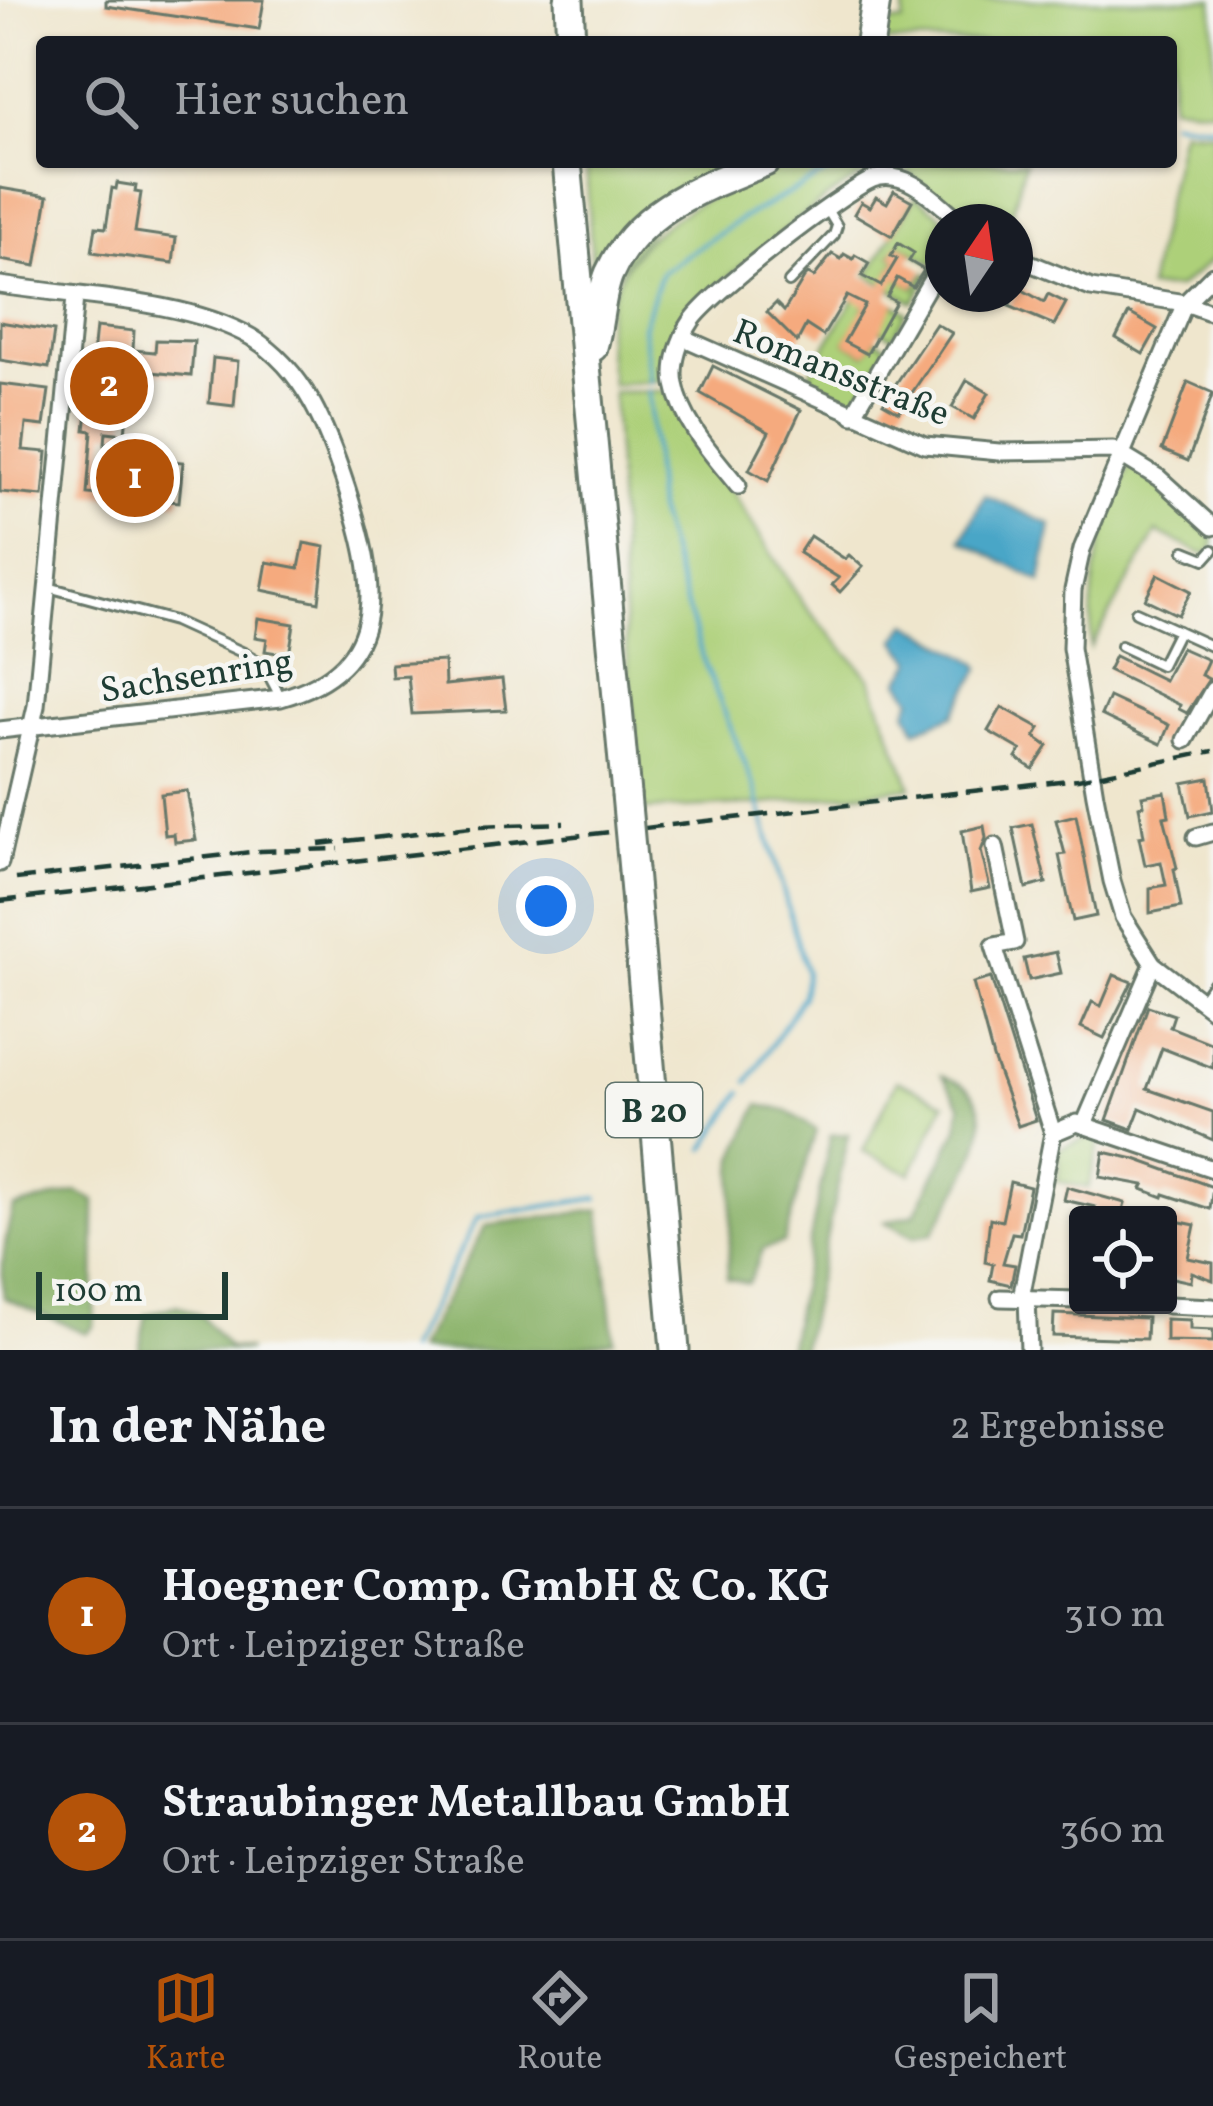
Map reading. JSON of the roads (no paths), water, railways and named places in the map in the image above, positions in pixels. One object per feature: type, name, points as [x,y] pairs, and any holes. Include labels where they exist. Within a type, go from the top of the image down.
[{"type":"highway","points":[[565,0],[567,36]]},
{"type":"highway","points":[[871,36],[876,0]]},
{"type":"highway","name":"B 20","points":[[568,168],[675,1350]]},
{"type":"highway","points":[[588,369],[609,275],[635,235],[650,218],[684,196],[751,168]]},
{"type":"street","name":"Romansstraße","points":[[738,486],[690,423],[674,382],[675,365],[691,321],[859,185],[883,175],[894,176],[939,204]]},
{"type":"street","points":[[1033,264],[1091,288],[1185,302],[1213,313]]},
{"type":"street","points":[[1206,1006],[1153,964],[1123,917],[1112,881],[1071,648],[1073,590],[1091,522],[1185,302],[1213,275]]},
{"type":"street","name":"Sachsenring","points":[[0,285],[184,311],[254,339],[306,390],[323,421],[371,575],[369,616],[348,658],[304,692],[0,730]]},
{"type":"street","points":[[853,415],[925,291]]},
{"type":"street","points":[[0,863],[31,728],[75,297]]},
{"type":"street","name":"Romansstraße","points":[[684,338],[938,448],[1113,450],[1122,454]]},
{"type":"street","points":[[1122,454],[1159,478],[1213,527]]},
{"type":"street","points":[[1185,740],[1213,690]]},
{"type":"street","points":[[995,846],[1015,942],[994,946],[1053,1133],[1024,1298],[1029,1350]]},
{"type":"street","points":[[1084,1125],[1153,964]]},
{"type":"street","points":[[1053,1133],[1077,1123],[1213,1169]]},
{"type":"street","points":[[1000,1298],[1069,1300]]},
{"type":"street","points":[[1177,1305],[1213,1307]]},
{"type":"lane","points":[[789,282],[834,236],[837,226],[827,210]]},
{"type":"lane","points":[[1185,551],[1205,559],[1213,550]]},
{"type":"lane","points":[[48,587],[174,621],[244,653],[263,664],[281,698]]},
{"type":"lane","points":[[1136,611],[1213,646]]},
{"type":"lane","points":[[1120,646],[1161,665],[1178,631]]},
{"type":"lane","points":[[1206,1006],[1213,983]]},
{"type":"water","points":[[985,495],[1051,525],[1041,582],[962,540]]},
{"type":"water","points":[[908,623],[978,663],[980,669],[953,715],[916,730],[907,711],[912,699],[900,681],[913,661],[896,640]]},
{"type":"waterway","points":[[1177,122],[1213,126]]},
{"type":"waterway","points":[[650,382],[643,327],[661,272],[743,218],[836,168]]},
{"type":"waterway","points":[[649,391],[657,510],[704,662],[755,788],[806,973],[803,996],[748,1082]]},
{"type":"waterway","points":[[705,1149],[742,1092]]},
{"type":"waterway","points":[[408,1350],[478,1217],[598,1198]]},
{"type":"railway","points":[[0,901],[1078,779],[1213,751]]},
{"type":"railway","points":[[319,844],[479,826],[564,823]]},
{"type":"railway","points":[[16,879],[260,851],[339,849]]},
{"type":"place","name":"Straubinger Metallbau GmbH","points":[[109,386]]},
{"type":"place","name":"Hoegner Comp. GmbH & Co. KG","points":[[135,478]]}]
